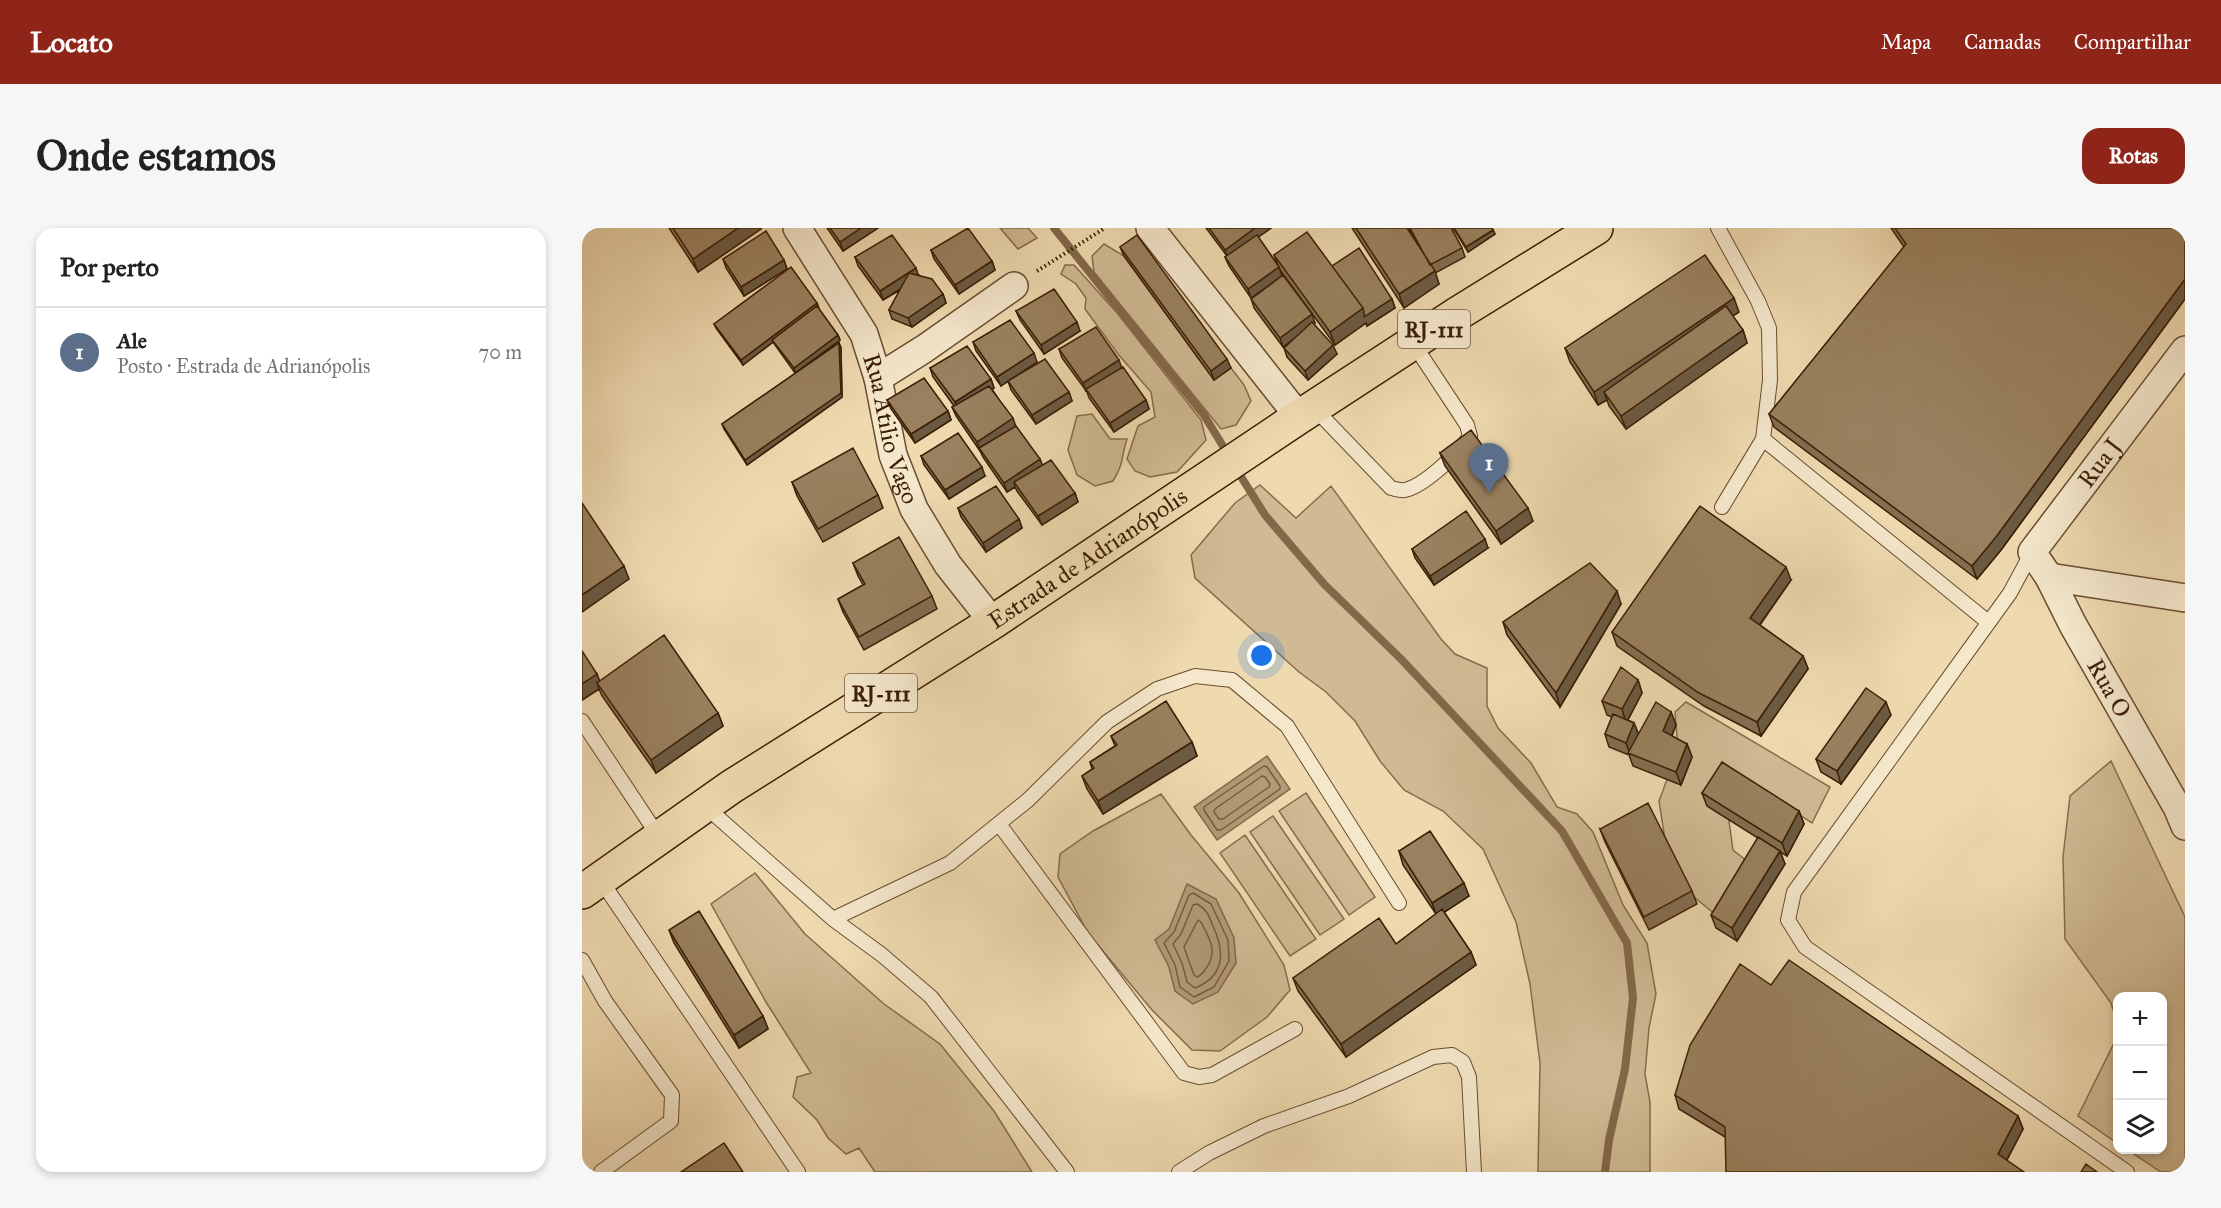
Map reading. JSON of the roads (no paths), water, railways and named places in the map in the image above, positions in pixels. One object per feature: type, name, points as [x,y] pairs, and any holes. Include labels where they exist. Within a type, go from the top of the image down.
[{"type":"main road","name":"Estrada de Adrianópolis","points":[[591,885],[750,775],[993,622],[1296,419],[1596,228]]},
{"type":"street","name":"Rua Atilio Vago","points":[[797,228],[864,334],[878,378],[893,455],[914,509],[948,565],[993,622]]},
{"type":"street","points":[[1150,228],[1296,419]]},
{"type":"street","points":[[878,378],[1014,286]]},
{"type":"street","name":"Rua J","points":[[2032,552],[2185,350]]},
{"type":"street","points":[[2032,552],[2049,577],[2185,598]]},
{"type":"street","name":"Rua O","points":[[2049,577],[2073,625],[2185,826]]},
{"type":"lane","points":[[1718,228],[1758,301],[1769,328],[1770,380],[1763,439],[1722,507]]},
{"type":"lane","points":[[1296,419],[1391,488],[1403,491],[1419,484],[1463,447],[1470,436],[1467,425],[1413,343]]},
{"type":"lane","points":[[1763,439],[1988,622]]},
{"type":"lane","points":[[2032,552],[2010,593],[1794,891],[1788,920],[1805,947],[2127,1172]]},
{"type":"lane","points":[[833,919],[950,863],[1028,800],[1107,722],[1157,689],[1195,676],[1232,680],[1287,726],[1399,903]]},
{"type":"lane","points":[[584,728],[659,837]]},
{"type":"lane","points":[[705,806],[833,919],[882,955],[931,997],[1067,1172]]},
{"type":"lane","points":[[999,824],[1184,1073],[1198,1077],[1212,1075],[1295,1029]]},
{"type":"lane","points":[[591,885],[798,1172]]},
{"type":"lane","points":[[582,960],[605,1001],[672,1095],[671,1121],[601,1172]]},
{"type":"lane","points":[[1179,1172],[1209,1153],[1263,1126],[1348,1096],[1433,1057],[1452,1055],[1462,1062],[1469,1077],[1474,1172]]},
{"type":"water","points":[[1267,756],[1290,789],[1217,840],[1194,807]]},
{"type":"water","points":[[1187,884],[1216,899],[1234,938],[1236,963],[1218,992],[1193,1004],[1175,991],[1169,967],[1155,940],[1169,929]]},
{"type":"waterway","points":[[1054,228],[1204,415],[1229,456]]},
{"type":"waterway","points":[[1235,467],[1265,515],[1324,584],[1401,659],[1562,831],[1627,943],[1633,998],[1625,1069],[1609,1140],[1605,1172]]},
{"type":"place","name":"Ale","points":[[1489,493]]}]
